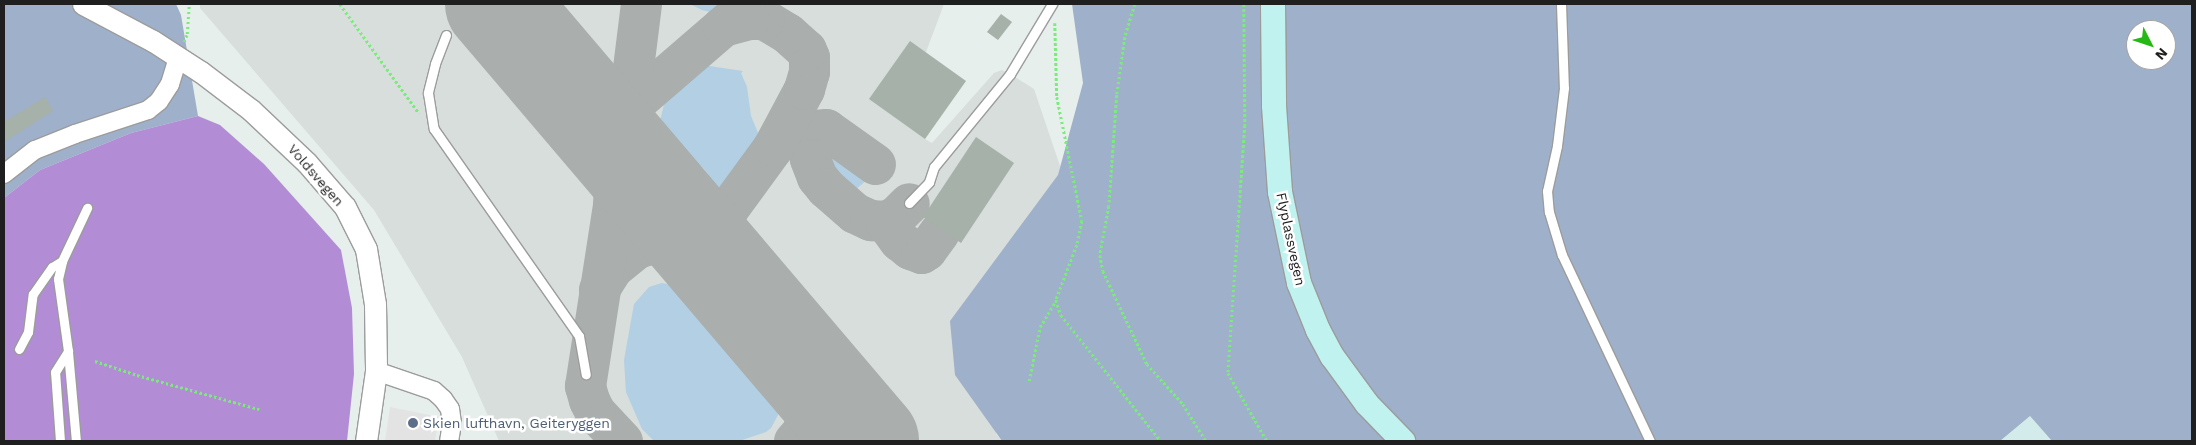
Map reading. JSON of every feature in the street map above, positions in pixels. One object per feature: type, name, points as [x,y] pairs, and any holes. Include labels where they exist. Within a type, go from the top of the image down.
[{"type":"main road","name":"Flyplassvegen","points":[[1273,4],[1274,106],[1280,192],[1299,283],[1318,330],[1332,356],[1367,404],[1403,441]]},
{"type":"street","name":"Voldsvegen","points":[[82,4],[154,41],[251,110],[284,139],[345,207],[366,249],[375,304],[376,372],[366,441]]},
{"type":"street","points":[[4,174],[34,150],[74,134],[148,110],[159,101],[170,84],[178,57]]},
{"type":"street","points":[[376,372],[434,391],[444,400],[450,409],[452,422],[449,441]]},
{"type":"lane","points":[[909,203],[929,182],[932,164],[1010,74],[1052,4]]},
{"type":"lane","points":[[1561,4],[1564,88],[1558,146],[1547,191],[1549,212],[1562,255],[1650,441]]},
{"type":"lane","points":[[446,35],[435,64],[428,94],[434,129],[575,329],[582,345],[586,374]]},
{"type":"lane","points":[[76,441],[68,351],[58,279],[62,261],[88,208]]},
{"type":"lane","points":[[19,348],[28,332],[34,294],[52,267],[62,261]]},
{"type":"lane","points":[[60,441],[55,372],[68,351]]},
{"type":"path","points":[[178,57],[187,34],[189,4]]},
{"type":"path","points":[[340,4],[413,106],[434,129]]},
{"type":"path","points":[[1135,4],[1125,37],[1117,95],[1112,175],[1100,255],[1103,271],[1147,364],[1183,404],[1206,441]]},
{"type":"path","points":[[1244,4],[1245,125],[1228,373],[1267,441]]},
{"type":"path","points":[[1029,381],[1040,327],[1056,300],[1078,245],[1082,221],[1057,97],[1055,22]]},
{"type":"path","points":[[1056,300],[1061,315],[1161,441]]},
{"type":"path","points":[[95,361],[137,375],[259,409]]},
{"type":"shaded area","points":[[4,4],[176,4],[181,15],[198,116],[131,133],[40,170],[4,198]]},
{"type":"shaded area","name":"Skien lufthavn, Geiteryggen","points":[[200,4],[944,4],[926,52],[925,139],[932,143],[994,73],[1002,70],[1010,74],[1034,89],[1079,222],[996,434],[1002,441],[499,441],[462,357],[374,210],[200,8]]},
{"type":"shaded area","points":[[690,4],[736,4],[727,11],[714,13]]},
{"type":"shaded area","points":[[1072,4],[2192,4],[2192,441],[2052,441],[2030,416],[2000,441],[1002,441],[955,375],[950,321],[1058,175],[1083,83]]},
{"type":"shaded area","points":[[696,64],[743,71],[741,73],[747,87],[751,116],[761,140],[732,184],[715,193],[717,187],[704,169],[655,127],[661,117],[671,86]]},
{"type":"shaded area","points":[[198,116],[220,125],[264,164],[341,250],[352,308],[354,374],[347,441],[4,441],[4,198],[40,170],[131,133]]},
{"type":"shaded area","points":[[830,153],[868,179],[854,191],[847,188],[824,169]]},
{"type":"shaded area","points":[[662,283],[682,287],[697,296],[773,387],[779,407],[778,415],[771,428],[766,432],[739,441],[654,441],[642,429],[626,392],[624,360],[634,304],[649,287]]},
{"type":"shaded area","name":"Skien lufthavn, Geiteryggen","points":[[390,407],[439,417],[435,441],[385,441]]},
{"type":"shaded area","points":[[2030,416],[2052,441],[2000,441]]},
{"type":"building","points":[[1001,14],[1012,22],[998,40],[987,32]]},
{"type":"building","points":[[910,41],[966,81],[925,139],[869,99]]},
{"type":"building","points":[[45,97],[53,111],[4,142],[4,122]]},
{"type":"building","points":[[976,137],[1014,163],[961,243],[923,217]]},
{"type":"taxiway","points":[[622,441],[595,412],[585,386],[613,205],[617,126],[628,108],[641,4]]},
{"type":"taxiway","points":[[582,106],[604,115],[628,108],[744,8]]},
{"type":"taxiway","points":[[599,289],[612,268],[637,248],[666,239],[699,242],[727,210],[773,147],[804,89],[809,72],[809,57],[806,50],[787,33],[764,19],[749,19],[723,26]]},
{"type":"taxiway","points":[[875,164],[826,129],[815,130],[810,159],[817,177],[826,188],[855,213],[870,220],[885,221],[896,216],[909,203]]},
{"type":"taxiway","points":[[885,221],[899,240],[910,249],[921,253],[926,250],[939,232]]},
{"type":"taxiway","points":[[793,353],[806,383],[809,409],[802,432],[794,441]]},
{"type":"taxiway","points":[[816,441],[835,441]]},
{"type":"runway","points":[[496,4],[868,441]]},
{"type":"place","name":"Skien lufthavn, Geiteryggen","points":[[413,423]]}]
